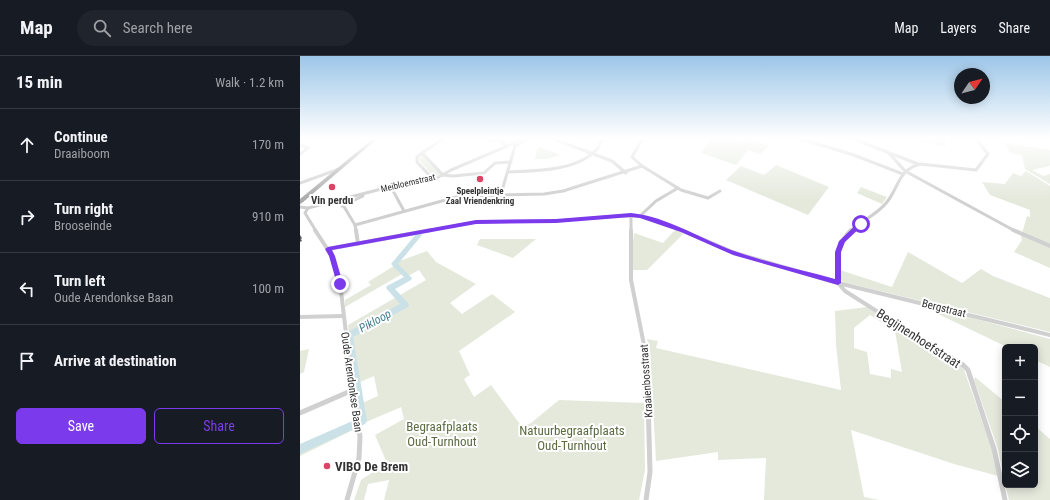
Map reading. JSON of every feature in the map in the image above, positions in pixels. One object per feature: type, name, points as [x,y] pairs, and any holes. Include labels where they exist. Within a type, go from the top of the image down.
[{"type":"main road","points":[[300,202],[351,159]]},
{"type":"street","points":[[417,159],[417,162],[432,178]]},
{"type":"street","points":[[427,159],[443,175],[477,159]]},
{"type":"street","points":[[501,194],[512,159]]},
{"type":"street","points":[[508,172],[557,168],[582,159]]},
{"type":"street","points":[[606,159],[612,161],[626,173]]},
{"type":"street","points":[[634,159],[642,166],[678,188],[708,198],[720,191]]},
{"type":"street","points":[[864,159],[904,173],[1024,236],[1050,246]]},
{"type":"street","points":[[893,159],[904,173]]},
{"type":"street","points":[[905,159],[920,164],[976,170],[986,159]]},
{"type":"street","name":"Meibloemstraat","points":[[308,208],[443,175],[453,176],[484,173],[495,163],[511,162]]},
{"type":"street","points":[[838,283],[838,252],[842,241],[887,202],[909,167],[920,164]]},
{"type":"street","points":[[355,226],[460,196],[554,193],[626,173],[642,166]]},
{"type":"street","points":[[300,183],[339,169]]},
{"type":"street","points":[[391,187],[404,211]]},
{"type":"street","points":[[640,216],[656,201],[678,188]]},
{"type":"street","name":"Meibloemstraat","points":[[342,206],[373,192]]},
{"type":"street","points":[[340,200],[342,206],[355,226],[358,244]]},
{"type":"street","points":[[300,207],[308,208]]},
{"type":"street","name":"Oude Arendonkse Baan","points":[[308,208],[305,213],[332,256],[340,284],[343,316],[359,425],[359,458],[347,500]]},
{"type":"street","name":"Bergstraat","points":[[328,249],[476,222],[556,221],[631,215],[640,216],[683,231],[735,254],[838,283],[1050,335]]},
{"type":"street","name":"Kraaienbosstraat","points":[[631,215],[631,280],[635,308],[647,362],[650,472],[646,500]]},
{"type":"street","name":"Begijnenhoefstraat","points":[[838,283],[846,291],[968,370],[994,449],[1005,500]]},
{"type":"street","points":[[300,317],[343,316]]},
{"type":"street","points":[[300,413],[353,390]]},
{"type":"green space","points":[[426,159],[441,174],[434,177],[419,160]]},
{"type":"green space","points":[[718,159],[741,159],[736,165]]},
{"type":"green space","points":[[1023,159],[1050,159],[1050,166],[1032,170],[1043,176],[1050,174],[1050,184],[1025,169]]},
{"type":"green space","points":[[776,165],[829,187],[808,215],[726,180],[741,166],[764,175]]},
{"type":"green space","points":[[1026,171],[1050,186],[1050,268],[1014,252],[1022,240],[1021,237],[1027,216],[1030,217],[1030,210],[990,195],[982,182],[1005,184],[1013,173],[1021,176]]},
{"type":"green space","points":[[861,187],[887,197],[882,204],[857,193]]},
{"type":"green space","points":[[676,229],[681,231],[683,234],[647,270],[632,270],[634,233],[663,243]]},
{"type":"green space","points":[[480,239],[536,239],[513,258],[477,245]]},
{"type":"green space","points":[[427,251],[436,262],[476,284],[450,303],[462,314],[492,294],[515,312],[459,351],[470,375],[464,379],[474,397],[491,385],[522,427],[531,423],[559,400],[644,403],[645,470],[639,500],[384,500],[389,480],[368,484],[364,500],[354,500],[361,480],[387,463],[375,435],[404,419],[401,407],[364,423],[360,404],[378,396],[374,376],[358,383],[352,337],[349,333],[348,325],[426,280],[419,270],[406,277],[402,274],[345,307],[345,300],[371,285],[368,282],[397,264],[397,262]]},
{"type":"green space","points":[[908,252],[962,283],[981,269],[993,276],[1050,298],[1050,332],[843,282],[840,279],[840,270],[892,287]]},
{"type":"green space","points":[[867,307],[964,370],[992,449],[998,476],[954,464],[851,430],[864,497],[879,500],[764,500],[766,458],[718,460],[718,452],[656,461],[650,351],[647,339],[658,341],[656,348],[841,390],[836,345],[835,311]],"holes":[[[870,315],[895,331],[902,372],[891,369],[891,378],[870,374],[867,352],[854,348],[854,328]]]},
{"type":"green space","points":[[939,309],[1050,339],[1050,367],[1038,361],[1038,344],[1002,345],[938,314]]},
{"type":"green space","points":[[309,349],[304,372],[300,374],[300,351]]},
{"type":"green space","points":[[975,377],[1002,400],[1002,469],[998,449],[974,380]]},
{"type":"green space","points":[[355,424],[355,429],[300,456],[300,449]]},
{"type":"green space","points":[[1038,429],[1050,439],[1050,500],[1009,500],[1006,488],[1038,488]]},
{"type":"waterway","name":"Pikloop","points":[[300,449],[362,421],[349,335],[405,305],[390,288],[409,278],[394,264],[419,235]]},
{"type":"place","name":"Speelpleintje Zaal Vriendenkring","points":[[480,179]]},
{"type":"place","name":"Vin perdu","points":[[332,187]]},
{"type":"place","name":"VIBO De Brem","points":[[327,466]]},
{"type":"route","points":[[340,284],[332,256],[328,249],[484,221],[556,221],[631,215],[640,216],[683,231],[735,254],[838,283],[838,252],[842,241],[861,224]]},
{"type":"park label","name":"Begraafplaats Oud-Turnhout","points":[[442,434]]},
{"type":"park label","name":"Natuurbegraafplaats Oud-Turnhout","points":[[572,438]]}]
